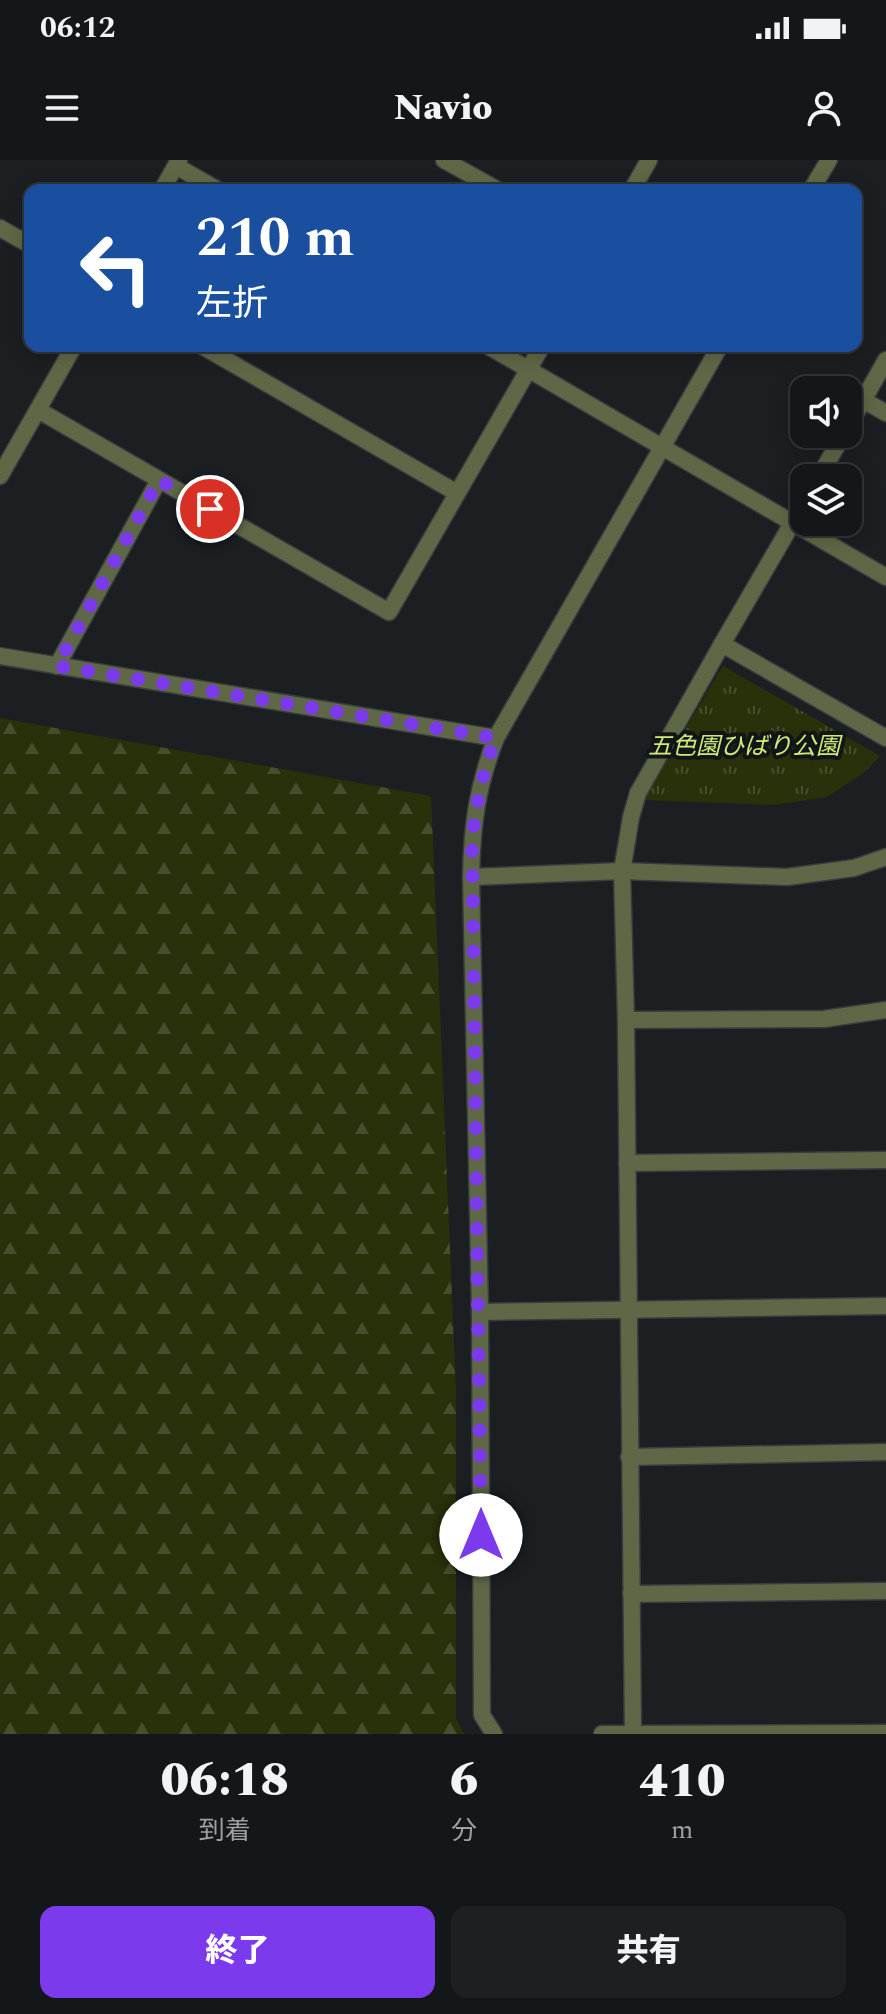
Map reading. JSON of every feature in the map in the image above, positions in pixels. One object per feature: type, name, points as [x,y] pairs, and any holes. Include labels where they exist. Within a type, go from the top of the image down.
[{"type":"street","points":[[444,160],[487,184]]},
{"type":"street","points":[[635,184],[649,160]]},
{"type":"street","points":[[815,184],[829,160]]},
{"type":"street","points":[[166,184],[178,163],[209,184]]},
{"type":"street","points":[[0,228],[24,242]]},
{"type":"street","points":[[0,476],[71,352]]},
{"type":"street","points":[[212,352],[457,493]]},
{"type":"street","points":[[499,352],[790,521]]},
{"type":"street","points":[[38,410],[389,612],[539,352]]},
{"type":"street","points":[[494,1734],[482,1715],[480,1312],[471,877],[472,839],[479,790],[496,738],[717,352]]},
{"type":"street","points":[[886,360],[863,400],[886,413]]},
{"type":"street","points":[[57,666],[159,480]]},
{"type":"street","points":[[633,1734],[622,871],[638,793],[790,528]]},
{"type":"street","points":[[815,536],[886,577]]},
{"type":"street","points":[[722,644],[886,738]]},
{"type":"street","points":[[0,656],[496,738]]},
{"type":"street","points":[[471,877],[622,871],[787,877],[854,868],[886,857]]},
{"type":"street","points":[[626,1020],[824,1019],[886,1010]]},
{"type":"street","points":[[627,1163],[886,1160]]},
{"type":"street","points":[[480,1312],[886,1306]]},
{"type":"street","points":[[629,1457],[886,1452]]},
{"type":"street","points":[[631,1594],[886,1591]]},
{"type":"street","points":[[602,1734],[886,1733]]},
{"type":"green space","name":"五色園ひばり公園","points":[[723,666],[880,756],[864,773],[827,797],[774,805],[643,800]]},
{"type":"green space","points":[[0,718],[431,796],[456,1391],[456,1719],[464,1734],[0,1734]]},
{"type":"route","points":[[210,509],[159,480],[57,666],[496,738],[479,790],[472,839],[471,877],[481,1535]]}]
